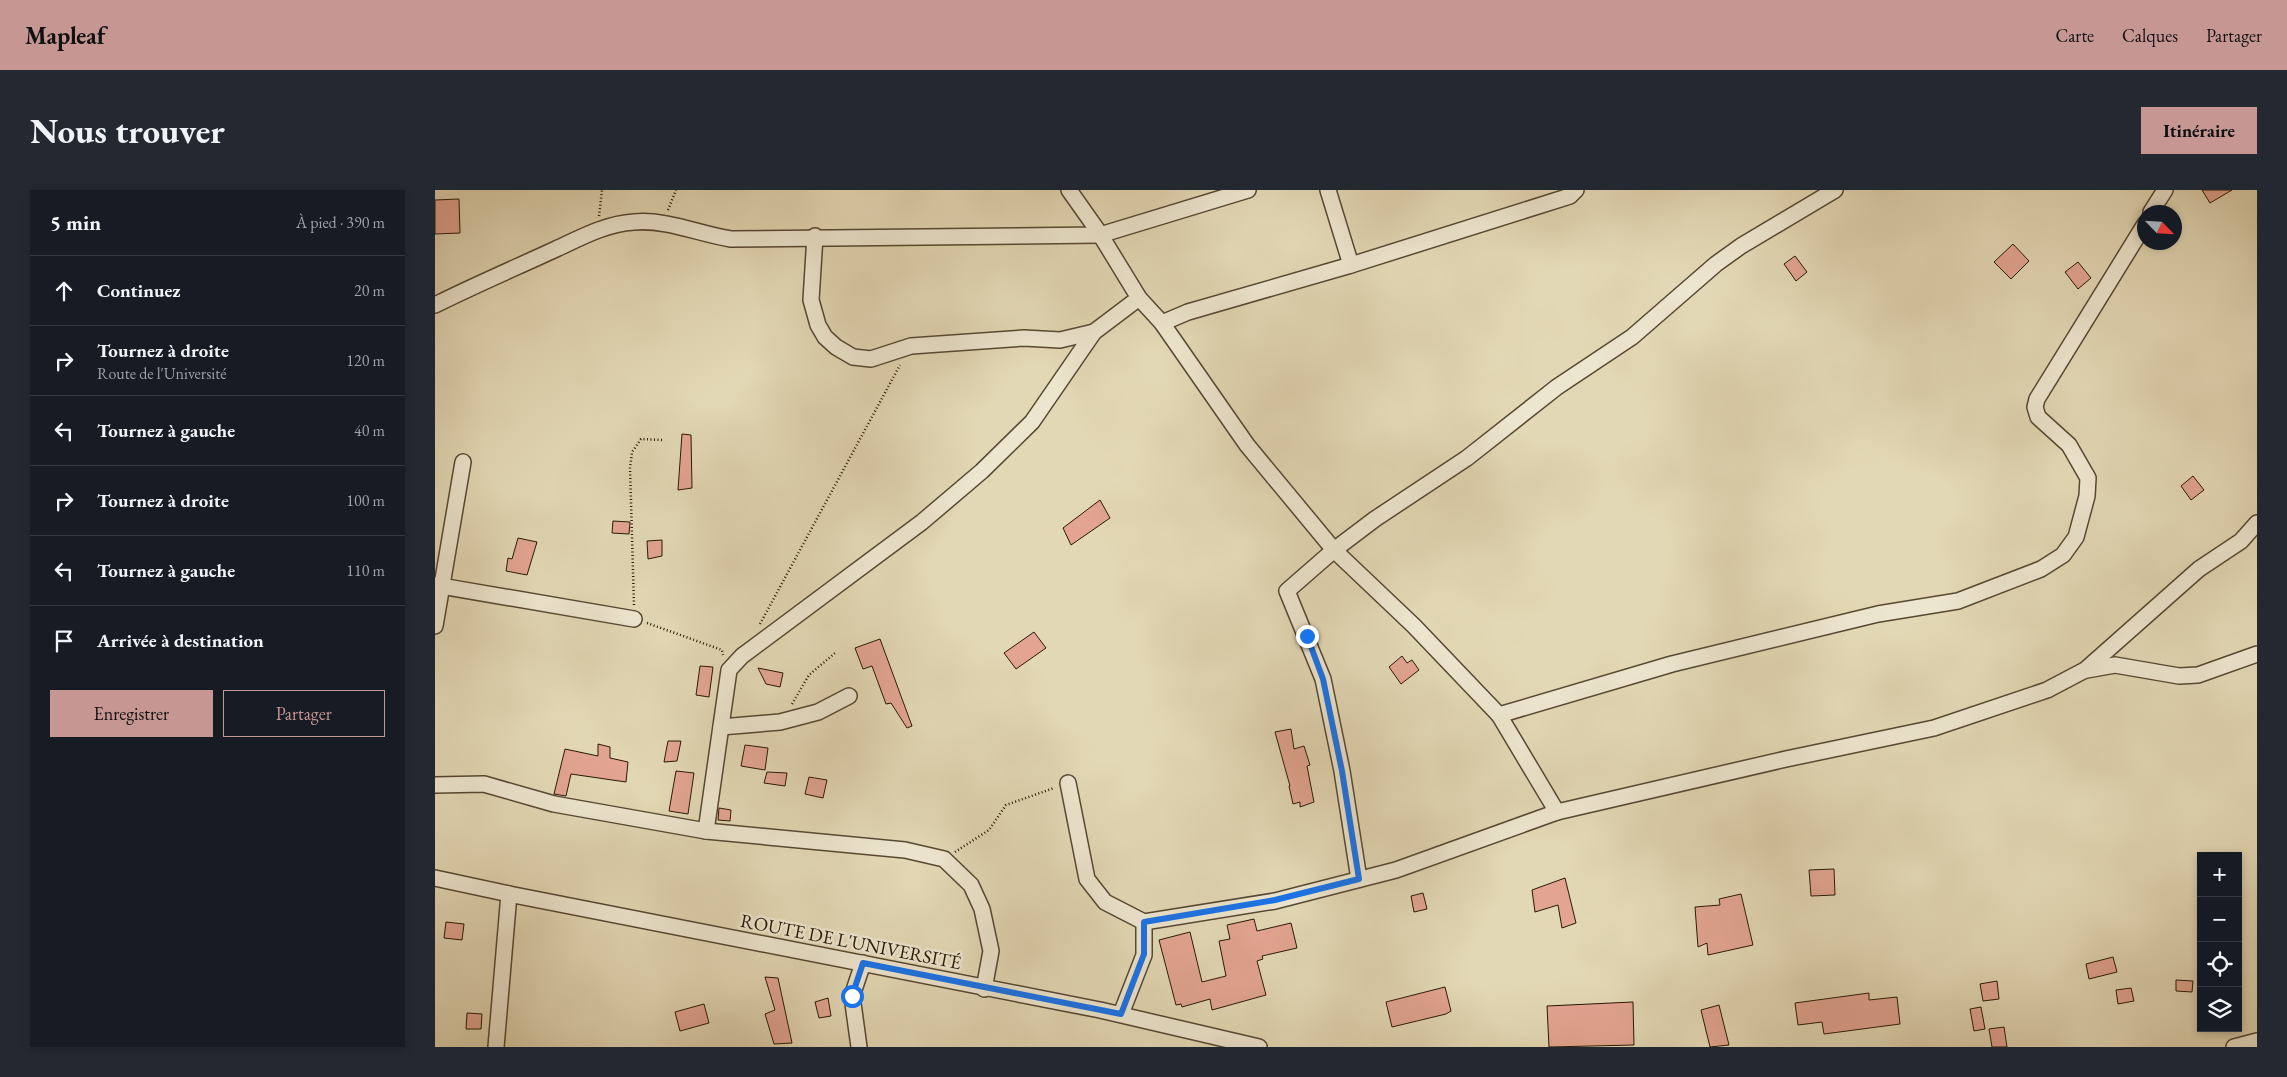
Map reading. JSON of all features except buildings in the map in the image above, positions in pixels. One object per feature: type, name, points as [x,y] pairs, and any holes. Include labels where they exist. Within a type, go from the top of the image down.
[{"type":"street","points":[[1069,190],[1100,235],[1139,298],[1162,323],[1247,445],[1333,550],[1414,626],[1499,714],[1557,812]]},
{"type":"street","points":[[435,306],[486,280],[597,230],[635,222],[663,223],[710,236],[731,239],[815,236],[1100,235],[1248,190]]},
{"type":"street","points":[[1328,190],[1351,265]]},
{"type":"street","points":[[1162,323],[1187,312],[1351,265],[1570,196],[1576,190]]},
{"type":"street","points":[[1359,879],[1342,771],[1323,679],[1287,591],[1333,550],[1375,519],[1467,458],[1557,387],[1632,337],[1716,264],[1741,246],[1835,190]]},
{"type":"street","points":[[2155,205],[2165,190]]},
{"type":"street","points":[[815,236],[811,300],[817,325],[836,348],[853,357],[871,360],[911,346],[1025,338],[1060,340],[1094,332]]},
{"type":"street","points":[[1499,714],[1681,662],[1878,614],[1958,601],[2041,569],[2063,555],[2075,537],[2087,496],[2088,478],[2069,445],[2038,417],[2035,407],[2037,400],[2137,237]]},
{"type":"street","points":[[706,831],[729,670],[742,656],[922,522],[982,471],[1032,422],[1094,332],[1139,298]]},
{"type":"street","points":[[435,626],[438,586],[463,462]]},
{"type":"street","points":[[1069,783],[1087,879],[1105,902],[1144,922],[1275,900],[1396,870],[1557,812],[1776,761],[1934,728],[2047,690],[2085,670],[2199,570],[2241,541],[2257,523]]},
{"type":"street","points":[[438,586],[634,619]]},
{"type":"street","points":[[2085,670],[2115,665],[2179,676],[2198,675],[2257,654]]},
{"type":"street","points":[[721,727],[780,722],[819,712],[849,696]]},
{"type":"street","points":[[435,785],[484,784],[554,804],[706,831],[905,850],[943,859],[971,884],[982,909],[991,951],[984,988]]},
{"type":"street","name":"ROUTE DE L'UNIVERSITÉ","points":[[435,878],[1121,1014],[1259,1047]]},
{"type":"street","points":[[496,1047],[509,894]]},
{"type":"street","points":[[1121,1014],[1144,954],[1144,922]]},
{"type":"street","points":[[859,1047],[852,996],[863,963]]},
{"type":"street","points":[[2234,1047],[2257,1041]]},
{"type":"path","points":[[597,230],[602,190]]},
{"type":"path","points":[[663,223],[676,190]]},
{"type":"path","points":[[756,630],[911,346]]},
{"type":"path","points":[[661,440],[641,439],[632,452],[629,468],[634,619],[722,650],[729,670]]},
{"type":"path","points":[[780,722],[809,674],[835,652]]},
{"type":"path","points":[[943,859],[989,830],[1005,805],[1069,783]]},
{"type":"route","points":[[852,996],[863,963],[1121,1014],[1144,954],[1144,922],[1275,900],[1359,879],[1342,771],[1323,679],[1307,636]]}]
